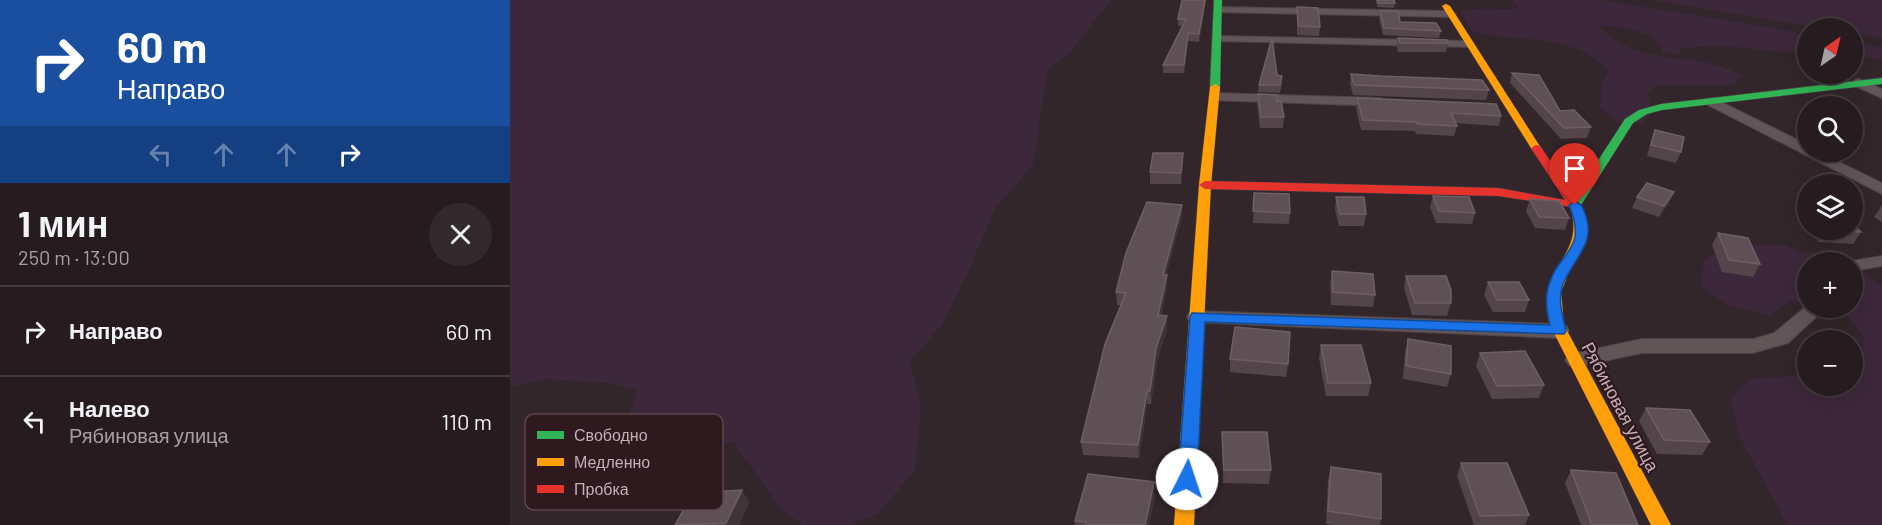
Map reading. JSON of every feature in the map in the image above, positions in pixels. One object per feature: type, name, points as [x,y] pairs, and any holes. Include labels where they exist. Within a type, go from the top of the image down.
[{"type":"street","points":[[1184,525],[1205,185],[1215,97],[1219,5],[1449,10]]},
{"type":"street","name":"Рябиновая улица","points":[[1449,10],[1502,106],[1575,205],[1582,222],[1583,238],[1555,285],[1553,305],[1559,331],[1661,525]]},
{"type":"street","points":[[1218,39],[1467,44]]},
{"type":"street","points":[[1863,83],[1882,81]]},
{"type":"street","points":[[1205,185],[1498,192],[1575,205],[1629,121],[1643,112],[1661,107],[1851,84]]},
{"type":"street","points":[[1861,84],[1882,94]]},
{"type":"street","points":[[1215,97],[1390,103]]},
{"type":"street","points":[[1713,102],[1797,145]]},
{"type":"street","points":[[1829,162],[1882,189]]},
{"type":"street","points":[[1863,264],[1882,261]]},
{"type":"street","points":[[1197,317],[1559,331]]},
{"type":"street","points":[[1576,360],[1642,346],[1753,346],[1781,338],[1804,318]]},
{"type":"shaded area","points":[[510,0],[1111,0],[1070,53],[1048,69],[1033,165],[995,209],[942,325],[910,361],[921,406],[915,470],[878,514],[848,525],[803,525],[783,511],[733,442],[723,442],[723,414],[627,414],[638,390],[607,383],[544,379],[510,387]]},
{"type":"shaded area","points":[[1512,0],[1601,0],[1797,32],[1797,53],[1716,47],[1683,48],[1678,55],[1663,52],[1655,39],[1643,33],[1620,27],[1599,26],[1616,40],[1633,49],[1652,55],[1707,63],[1742,76],[1733,85],[1657,85],[1648,93],[1652,113],[1642,123],[1618,122],[1600,108],[1602,82],[1609,70],[1594,58],[1562,44],[1472,32],[1461,12],[1475,9],[1518,8]]},
{"type":"shaded area","points":[[1652,0],[1882,0],[1882,38],[1863,35],[1863,18],[1797,18],[1797,24]]},
{"type":"shaded area","points":[[1863,44],[1882,47],[1882,60],[1863,57]]},
{"type":"shaded area","points":[[1731,245],[1785,245],[1806,252],[1797,252],[1797,302],[1791,301],[1770,315],[1728,305],[1701,286],[1704,260]]},
{"type":"shaded area","points":[[1863,272],[1882,285],[1882,525],[1788,525],[1739,436],[1731,398],[1750,379],[1797,376],[1797,396],[1863,396],[1864,338],[1863,330],[1858,330],[1849,318],[1863,318]]},
{"type":"building","points":[[1182,0],[1205,0],[1199,34],[1188,33],[1184,65],[1163,65],[1186,19],[1178,19]]},
{"type":"building","points":[[1377,0],[1394,0],[1395,3],[1378,3]]},
{"type":"building","points":[[1297,7],[1318,8],[1320,27],[1298,26]]},
{"type":"building","points":[[1380,11],[1398,11],[1400,22],[1436,23],[1441,31],[1384,28]]},
{"type":"building","points":[[1272,38],[1277,75],[1282,76],[1280,85],[1259,85]]},
{"type":"building","points":[[1398,38],[1447,40],[1448,43],[1400,43]]},
{"type":"building","points":[[1512,73],[1539,75],[1560,111],[1574,110],[1591,127],[1564,128]]},
{"type":"building","points":[[1351,74],[1482,80],[1489,90],[1354,85]]},
{"type":"building","points":[[1258,94],[1278,95],[1276,101],[1281,101],[1284,117],[1261,117]]},
{"type":"building","points":[[1357,98],[1496,104],[1501,116],[1451,113],[1457,126],[1363,120]]},
{"type":"building","points":[[1655,130],[1684,137],[1681,152],[1651,145]]},
{"type":"building","points":[[1153,153],[1183,153],[1181,173],[1150,172]]},
{"type":"building","points":[[1647,183],[1674,192],[1664,206],[1637,197]]},
{"type":"building","points":[[1254,193],[1289,194],[1290,213],[1253,211]]},
{"type":"building","points":[[1433,196],[1469,197],[1475,213],[1439,211]]},
{"type":"building","points":[[1336,197],[1364,197],[1366,214],[1340,214]]},
{"type":"building","points":[[1530,199],[1559,201],[1569,218],[1539,217]]},
{"type":"building","points":[[1147,202],[1182,205],[1163,275],[1167,275],[1158,315],[1167,316],[1156,348],[1150,391],[1147,391],[1138,445],[1081,442],[1105,344],[1126,293],[1116,292],[1126,253]]},
{"type":"building","points":[[1718,233],[1748,238],[1760,264],[1729,260]]},
{"type":"building","points":[[1332,271],[1373,274],[1375,295],[1333,292]]},
{"type":"building","points":[[1406,276],[1446,276],[1451,290],[1451,303],[1415,303]]},
{"type":"building","points":[[1488,282],[1519,282],[1529,300],[1497,300]]},
{"type":"building","points":[[1235,327],[1290,332],[1288,364],[1230,359]]},
{"type":"building","points":[[1408,339],[1451,346],[1451,374],[1406,366]]},
{"type":"building","points":[[1321,345],[1361,345],[1371,383],[1328,383]]},
{"type":"building","points":[[1525,351],[1544,385],[1497,386],[1480,353]]},
{"type":"building","points":[[1646,408],[1690,410],[1710,442],[1664,440]]},
{"type":"building","points":[[1222,432],[1267,432],[1271,470],[1224,470]]},
{"type":"building","points":[[1461,463],[1507,463],[1529,515],[1480,516]]},
{"type":"building","points":[[1331,467],[1381,474],[1381,519],[1328,511]]},
{"type":"building","points":[[1571,470],[1616,473],[1638,525],[1592,525]]},
{"type":"building","points":[[1088,474],[1154,482],[1145,525],[1086,525],[1086,522],[1075,521]]},
{"type":"building","points":[[742,490],[726,523],[675,525],[683,510],[723,510],[723,491]]},
{"type":"traffic: fast","points":[[1215,87],[1218,0]]},
{"type":"traffic: fast","points":[[1578,214],[1575,205],[1629,121],[1643,112],[1661,107],[1882,81]]},
{"type":"traffic: slow","points":[[1446,6],[1536,148]]},
{"type":"traffic: slow","points":[[1184,525],[1205,185],[1215,87]]},
{"type":"traffic: slow","points":[[1578,214],[1581,225],[1580,236],[1554,292],[1557,325],[1661,525]]},
{"type":"traffic: jam","points":[[1205,185],[1498,192],[1575,205],[1536,148]]},
{"type":"route","points":[[1187,479],[1197,317],[1559,331],[1553,305],[1555,285],[1583,238],[1582,222],[1575,205]]}]
